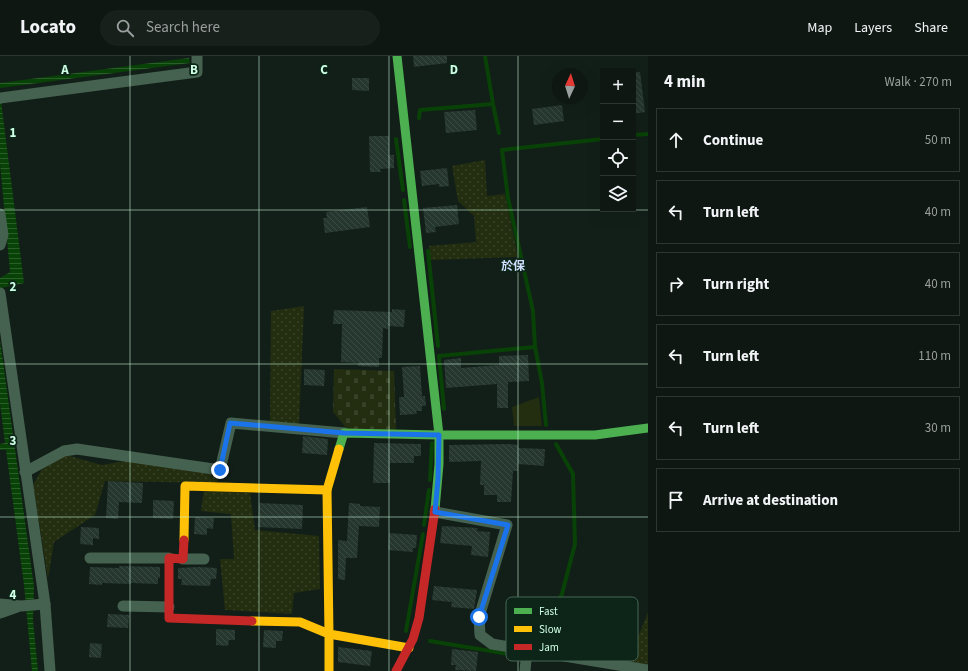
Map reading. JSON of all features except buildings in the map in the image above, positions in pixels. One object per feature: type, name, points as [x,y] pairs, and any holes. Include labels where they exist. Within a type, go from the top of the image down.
[{"type":"street","points":[[1,98],[197,72],[197,56]]},
{"type":"street","points":[[396,671],[409,648],[422,607],[435,512],[438,479],[439,435],[397,56]]},
{"type":"street","points":[[0,214],[3,235],[0,245]]},
{"type":"street","points":[[0,294],[44,604],[50,671]]},
{"type":"street","points":[[25,472],[64,451],[77,449],[220,470],[230,423],[344,433],[439,435],[596,435],[648,428]]},
{"type":"street","points":[[330,671],[327,490],[344,433]]},
{"type":"street","points":[[183,559],[185,486],[327,490]]},
{"type":"street","points":[[435,512],[508,525],[479,617],[480,635],[492,644],[506,646]]},
{"type":"street","points":[[90,558],[204,559]]},
{"type":"street","points":[[169,558],[169,618],[300,622],[329,634],[409,648]]},
{"type":"street","points":[[0,604],[21,606],[44,604]]},
{"type":"street","points":[[0,613],[21,606]]},
{"type":"street","points":[[123,606],[169,607]]},
{"type":"street","points":[[525,671],[526,661]]},
{"type":"street","points":[[596,661],[648,670]]},
{"type":"green space","points":[[485,160],[487,196],[505,194],[518,257],[430,260],[429,246],[476,242],[474,216],[458,201],[452,166]]},
{"type":"green space","points":[[304,306],[299,425],[270,423],[271,311]]},
{"type":"green space","points":[[334,369],[394,371],[396,430],[347,429],[333,412]]},
{"type":"green space","points":[[539,397],[542,426],[514,426],[512,407]]},
{"type":"green space","points":[[66,455],[102,465],[131,460],[220,476],[216,483],[105,481],[95,515],[54,542],[48,579],[33,485],[43,467]]},
{"type":"green space","points":[[204,489],[250,493],[255,530],[319,536],[320,589],[294,593],[292,614],[225,610],[220,559],[234,559],[231,514],[201,511]]},
{"type":"green space","points":[[648,612],[648,665],[628,662],[638,661],[638,637]]},
{"type":"shaded area","points":[[189,58],[190,63],[0,88],[0,83]]},
{"type":"shaded area","points":[[0,93],[24,283],[0,289],[0,278],[10,272],[0,163]]},
{"type":"shaded area","points":[[0,340],[34,587],[33,620],[38,671],[32,671],[24,585],[6,450],[0,450],[0,444],[5,443],[0,403]]},
{"type":"waterway","points":[[419,118],[420,110],[493,104],[485,56]]},
{"type":"waterway","points":[[493,104],[499,133]]},
{"type":"waterway","points":[[636,135],[648,134]]},
{"type":"waterway","points":[[396,139],[403,190]]},
{"type":"waterway","points":[[546,425],[542,383],[535,347],[533,311],[508,198],[502,150],[600,139]]},
{"type":"waterway","points":[[404,200],[410,247]]},
{"type":"waterway","points":[[428,251],[438,346]]},
{"type":"waterway","points":[[444,409],[439,356],[535,347]]},
{"type":"waterway","points":[[430,480],[432,443]]},
{"type":"waterway","points":[[556,444],[573,474],[575,544],[560,597]]},
{"type":"waterway","points":[[424,525],[429,490]]},
{"type":"waterway","points":[[406,631],[423,534]]},
{"type":"waterway","points":[[430,641],[506,654]]},
{"type":"traffic: fast","points":[[397,56],[439,435],[439,464],[435,509]]},
{"type":"traffic: fast","points":[[339,449],[344,433],[439,435],[595,435],[648,428]]},
{"type":"traffic: slow","points":[[339,449],[327,490],[329,634],[409,648]]},
{"type":"traffic: slow","points":[[184,540],[185,486],[327,490]]},
{"type":"traffic: slow","points":[[252,621],[300,622],[329,634],[329,671]]},
{"type":"traffic: jam","points":[[396,671],[413,639],[419,618],[435,509]]},
{"type":"traffic: jam","points":[[184,540],[183,559],[169,558],[169,618],[252,621]]},
{"type":"district","name":"於保","points":[[513,266]]},
{"type":"route","points":[[220,470],[230,423],[344,433],[439,435],[440,452],[435,512],[508,525],[479,617]]}]
